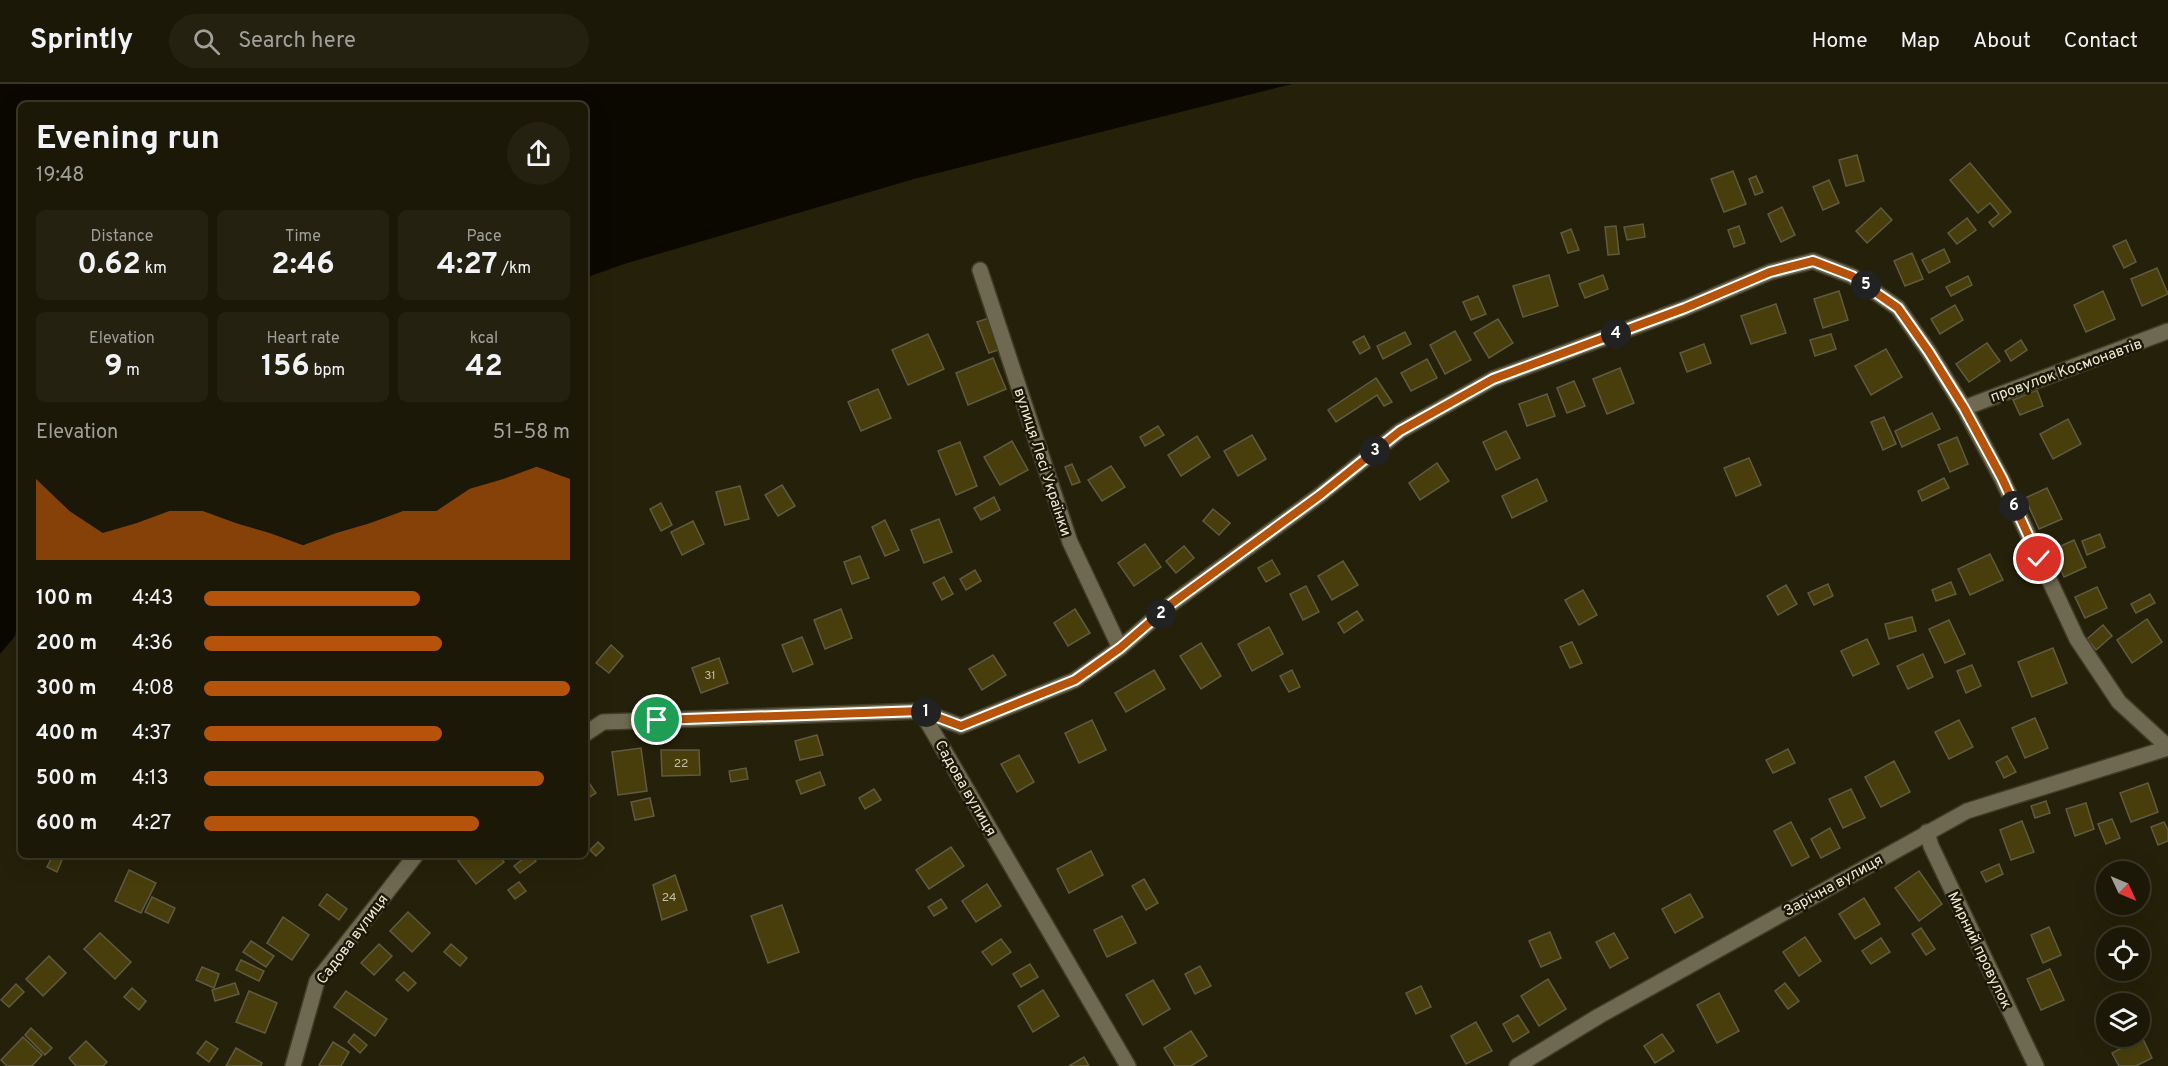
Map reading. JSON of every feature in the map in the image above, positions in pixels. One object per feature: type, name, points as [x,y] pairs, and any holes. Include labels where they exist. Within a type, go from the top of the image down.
[{"type":"street","points":[[588,732],[603,722],[921,711],[961,726],[1075,680],[1120,648],[1171,604],[1320,495],[1400,431],[1493,379],[1685,308],[1770,272],[1813,261],[1852,276],[1898,308],[1964,408],[2002,478],[2077,639],[2119,702],[2168,748]]},
{"type":"street","name":"вулиця Лесі Українки","points":[[980,270],[1070,542],[1120,648]]},
{"type":"street","name":"провулок Космонавтів","points":[[1964,408],[2168,332]]},
{"type":"street","name":"Садова вулиця","points":[[921,711],[1128,1066]]},
{"type":"street","name":"Зарічна вулиця","points":[[1517,1066],[1599,1016],[1967,810],[2168,748]]},
{"type":"street","name":"Мирний провулок","points":[[1927,832],[1931,846],[2036,1066]]},
{"type":"street","name":"Садова вулиця","points":[[293,1066],[317,981],[414,858]]},
{"type":"shaded area","points":[[0,84],[1292,84],[914,179],[624,264],[588,277],[588,102],[18,102],[18,622],[15,636],[0,654]]},
{"type":"building","points":[[1857,155],[1864,181],[1846,186],[1839,160]]},
{"type":"building","points":[[1970,163],[2011,212],[1993,227],[1989,222],[1999,214],[1990,203],[1978,213],[1950,180]]},
{"type":"building","points":[[1733,171],[1746,204],[1724,212],[1711,179]]},
{"type":"building","points":[[1756,176],[1763,192],[1755,195],[1749,179]]},
{"type":"building","points":[[1829,180],[1839,203],[1823,210],[1813,187]]},
{"type":"building","points":[[1782,207],[1795,235],[1781,242],[1768,214]]},
{"type":"building","points":[[1881,208],[1892,220],[1867,243],[1856,231]]},
{"type":"building","points":[[1967,218],[1976,230],[1957,244],[1948,233]]},
{"type":"building","points":[[1643,224],[1645,237],[1627,240],[1624,227]]},
{"type":"building","points":[[1616,226],[1619,254],[1608,255],[1605,227]]},
{"type":"building","points":[[1739,226],[1745,243],[1734,247],[1728,230]]},
{"type":"building","points":[[1571,229],[1579,250],[1568,253],[1561,233]]},
{"type":"building","points":[[2126,240],[2136,262],[2124,268],[2113,246]]},
{"type":"building","points":[[1944,249],[1950,262],[1929,273],[1922,260]]},
{"type":"building","points":[[1912,253],[1923,279],[1905,286],[1894,261]]},
{"type":"building","points":[[2157,268],[2168,294],[2142,306],[2131,279]]},
{"type":"building","points":[[1549,275],[1558,306],[1523,317],[1513,286]]},
{"type":"building","points":[[1603,275],[1608,289],[1585,298],[1579,284]]},
{"type":"building","points":[[1968,276],[1972,285],[1951,296],[1946,287]]},
{"type":"building","points":[[1839,291],[1848,320],[1823,328],[1814,299]]},
{"type":"building","points":[[2103,291],[2115,319],[2086,332],[2074,305]]},
{"type":"building","points":[[1478,296],[1486,314],[1471,320],[1463,302]]},
{"type":"building","points":[[1776,304],[1786,333],[1751,344],[1741,316]]},
{"type":"building","points":[[1955,305],[1963,320],[1940,334],[1931,319]]},
{"type":"building","points":[[989,318],[1001,349],[989,353],[977,322]]},
{"type":"building","points":[[1498,319],[1513,343],[1489,358],[1474,333]]},
{"type":"building","points":[[1455,331],[1471,360],[1445,374],[1430,345]]},
{"type":"building","points":[[1405,332],[1411,344],[1383,359],[1377,346]]},
{"type":"building","points":[[928,334],[944,369],[908,385],[892,350]]},
{"type":"building","points":[[1831,334],[1836,349],[1815,356],[1810,340]]},
{"type":"building","points":[[1364,336],[1370,348],[1360,354],[1353,342]]},
{"type":"building","points":[[2021,340],[2027,350],[2011,361],[2005,351]]},
{"type":"building","points":[[1987,343],[2000,361],[1969,382],[1956,364]]},
{"type":"building","points":[[1704,344],[1711,363],[1687,372],[1680,353]]},
{"type":"building","points":[[1886,349],[1902,377],[1871,395],[1855,366]]},
{"type":"building","points":[[993,358],[1006,389],[968,405],[956,373]]},
{"type":"building","points":[[1427,359],[1437,378],[1411,391],[1401,373]]},
{"type":"building","points":[[1620,368],[1634,403],[1607,414],[1593,379]]},
{"type":"building","points":[[1376,378],[1392,402],[1384,406],[1377,395],[1336,422],[1328,410]]},
{"type":"building","points":[[1574,381],[1585,406],[1567,413],[1557,388]]},
{"type":"building","points":[[878,389],[891,418],[861,431],[848,402]]},
{"type":"building","points":[[2037,390],[2043,406],[2020,415],[2013,400]]},
{"type":"building","points":[[1547,394],[1555,416],[1527,426],[1519,404]]},
{"type":"building","points":[[1932,413],[1940,429],[1902,447],[1895,431]]},
{"type":"building","points":[[1884,417],[1896,444],[1883,450],[1871,422]]},
{"type":"building","points":[[2068,419],[2081,444],[2053,459],[2040,434]]},
{"type":"building","points":[[1158,426],[1164,435],[1145,446],[1140,437]]},
{"type":"building","points":[[1506,431],[1520,458],[1496,470],[1483,442]]},
{"type":"building","points":[[1252,435],[1266,459],[1238,476],[1224,451]]},
{"type":"building","points":[[1197,436],[1210,457],[1181,476],[1168,455]]},
{"type":"building","points":[[1957,437],[1968,464],[1950,472],[1938,445]]},
{"type":"building","points":[[1012,441],[1028,470],[1000,485],[984,457]]},
{"type":"building","points":[[960,442],[977,486],[956,495],[938,451]]},
{"type":"building","points":[[1749,458],[1761,485],[1736,496],[1724,468]]},
{"type":"building","points":[[1437,463],[1449,481],[1420,500],[1409,483]]},
{"type":"building","points":[[1072,464],[1080,482],[1072,485],[1065,467]]},
{"type":"building","points":[[1111,466],[1125,487],[1102,501],[1088,480]]},
{"type":"building","points":[[1944,478],[1949,488],[1922,501],[1918,491]]},
{"type":"building","points":[[1537,479],[1547,501],[1512,518],[1502,496]]},
{"type":"building","points":[[782,485],[795,506],[778,516],[765,495]]},
{"type":"building","points":[[740,486],[749,519],[725,525],[716,492]]},
{"type":"building","points":[[2047,488],[2062,519],[2039,529],[2025,498]]},
{"type":"building","points":[[994,497],[1000,510],[981,520],[974,508]]},
{"type":"building","points":[[661,503],[672,525],[661,531],[650,509]]},
{"type":"building","points":[[1213,509],[1230,523],[1219,535],[1203,521]]},
{"type":"building","points":[[939,519],[952,552],[924,563],[911,530]]},
{"type":"building","points":[[885,520],[899,550],[885,556],[872,527]]},
{"type":"building","points":[[693,521],[704,544],[682,555],[671,532]]},
{"type":"building","points":[[2100,534],[2105,547],[2087,555],[2082,541]]},
{"type":"building","points":[[2074,540],[2086,567],[2064,577],[2052,550]]},
{"type":"building","points":[[1145,544],[1161,567],[1134,586],[1118,563]]},
{"type":"building","points":[[1184,546],[1194,558],[1176,573],[1166,561]]},
{"type":"building","points":[[1990,554],[2003,580],[1970,595],[1958,569]]},
{"type":"building","points":[[860,556],[869,578],[852,584],[844,562]]},
{"type":"building","points":[[1272,560],[1280,574],[1266,582],[1258,568]]},
{"type":"building","points":[[1343,561],[1358,585],[1332,600],[1318,576]]},
{"type":"building","points":[[975,570],[981,581],[966,590],[960,579]]},
{"type":"building","points":[[944,577],[953,594],[942,600],[933,583]]},
{"type":"building","points":[[1951,582],[1956,594],[1936,601],[1932,590]]},
{"type":"building","points":[[1828,584],[1833,596],[1814,605],[1808,593]]},
{"type":"building","points":[[1786,585],[1797,604],[1778,615],[1767,596]]},
{"type":"building","points":[[1306,586],[1319,612],[1303,620],[1290,594]]},
{"type":"building","points":[[2097,587],[2107,608],[2085,618],[2075,597]]},
{"type":"building","points":[[1583,590],[1597,615],[1579,625],[1565,600]]},
{"type":"building","points":[[2150,594],[2155,603],[2136,613],[2131,604]]},
{"type":"building","points":[[841,609],[852,638],[825,649],[814,620]]},
{"type":"building","points":[[1075,609],[1090,633],[1068,646],[1054,623]]},
{"type":"building","points":[[1357,611],[1363,620],[1344,633],[1338,623]]},
{"type":"building","points":[[1912,617],[1916,631],[1889,639],[1885,624]]},
{"type":"building","points":[[2147,619],[2162,642],[2132,663],[2117,640]]},
{"type":"building","points":[[1949,620],[1965,654],[1945,663],[1929,629]]},
{"type":"building","points":[[2103,625],[2112,636],[2096,650],[2087,639]]},
{"type":"building","points":[[1269,627],[1283,654],[1252,671],[1238,644]]},
{"type":"building","points":[[802,637],[813,664],[793,672],[782,645]]},
{"type":"building","points":[[1867,639],[1879,664],[1853,676],[1841,651]]},
{"type":"building","points":[[1572,642],[1582,663],[1570,668],[1560,647]]},
{"type":"building","points":[[1201,643],[1221,676],[1201,689],[1180,656]]},
{"type":"building","points":[[611,645],[623,656],[609,673],[596,663]]},
{"type":"building","points":[[2053,648],[2067,683],[2032,697],[2018,662]]},
{"type":"building","points":[[1923,654],[1933,677],[1908,689],[1897,666]]},
{"type":"building","points":[[993,655],[1006,675],[982,690],[969,669]]},
{"type":"building","points":[[719,658],[728,683],[701,693],[692,668]]},
{"type":"building","points":[[1972,665],[1981,686],[1966,693],[1957,671]]},
{"type":"building","points":[[1154,670],[1165,689],[1126,712],[1115,693]]},
{"type":"building","points":[[1292,670],[1300,687],[1289,692],[1280,676]]},
{"type":"building","points":[[2035,718],[2048,748],[2025,758],[2012,728]]},
{"type":"building","points":[[1092,720],[1106,750],[1079,763],[1065,733]]},
{"type":"building","points":[[1959,720],[1973,747],[1949,759],[1935,732]]},
{"type":"building","points":[[817,735],[823,755],[800,760],[795,741]]},
{"type":"building","points":[[641,748],[647,791],[618,795],[612,752]]},
{"type":"building","points":[[1788,749],[1795,763],[1773,773],[1766,760]]},
{"type":"building","points":[[661,750],[699,750],[700,775],[662,776]]},
{"type":"building","points":[[1019,755],[1034,782],[1017,792],[1001,764]]},
{"type":"building","points":[[2007,756],[2016,772],[2004,778],[1996,762]]},
{"type":"building","points":[[1894,761],[1910,792],[1881,807],[1865,777]]},
{"type":"building","points":[[746,768],[748,779],[731,782],[729,771]]},
{"type":"building","points":[[820,772],[825,785],[801,794],[796,781]]},
{"type":"building","points":[[588,781],[596,793],[588,798]]},
{"type":"building","points":[[2148,783],[2158,812],[2131,822],[2120,793]]},
{"type":"building","points":[[874,789],[881,800],[865,809],[859,798]]},
{"type":"building","points":[[1851,789],[1865,818],[1843,828],[1829,799]]},
{"type":"building","points":[[650,798],[654,816],[635,820],[631,802]]},
{"type":"building","points":[[2046,801],[2050,813],[2035,818],[2031,806]]},
{"type":"building","points":[[2086,803],[2094,829],[2075,836],[2066,809]]},
{"type":"building","points":[[2112,819],[2120,838],[2106,844],[2098,824]]},
{"type":"building","points":[[2022,821],[2034,852],[2011,860],[2000,830]]},
{"type":"building","points":[[1791,822],[1809,857],[1792,866],[1774,831]]},
{"type":"building","points":[[2164,822],[2168,830],[2168,841],[2158,845],[2151,827]]},
{"type":"building","points":[[1830,828],[1840,848],[1821,858],[1811,839]]},
{"type":"building","points":[[598,842],[604,848],[596,856],[590,850]]},
{"type":"building","points":[[951,847],[964,866],[929,889],[916,870]]},
{"type":"building","points":[[1091,851],[1103,875],[1069,893],[1057,869]]},
{"type":"building","points":[[52,858],[63,858],[57,872],[47,867]]},
{"type":"building","points":[[462,858],[501,858],[504,862],[476,884],[458,861]]},
{"type":"building","points":[[524,858],[534,858],[536,861],[520,873],[514,866]]},
{"type":"building","points":[[1999,864],[2003,874],[1986,882],[1981,872]]},
{"type":"building","points":[[129,870],[156,883],[141,913],[115,901]]},
{"type":"building","points":[[1919,871],[1942,904],[1919,921],[1895,888]]},
{"type":"building","points":[[675,875],[687,910],[662,920],[653,885]]},
{"type":"building","points":[[1144,879],[1158,903],[1146,910],[1132,886]]},
{"type":"building","points":[[519,882],[526,891],[515,899],[508,890]]},
{"type":"building","points":[[987,884],[1001,906],[976,922],[962,901]]},
{"type":"building","points":[[327,894],[347,909],[339,920],[319,905]]},
{"type":"building","points":[[1690,894],[1703,917],[1675,933],[1662,909]]},
{"type":"building","points":[[152,897],[175,908],[168,923],[145,912]]},
{"type":"building","points":[[1864,898],[1880,924],[1855,939],[1839,914]]},
{"type":"building","points":[[941,899],[947,908],[934,916],[928,907]]},
{"type":"building","points":[[782,905],[799,952],[768,963],[751,916]]},
{"type":"building","points":[[408,912],[430,933],[412,952],[390,931]]},
{"type":"building","points":[[1122,916],[1136,943],[1107,957],[1094,930]]},
{"type":"building","points":[[283,917],[309,935],[292,960],[267,943]]},
{"type":"building","points":[[2049,927],[2061,955],[2043,963],[2031,935]]},
{"type":"building","points":[[1921,928],[1935,949],[1926,955],[1912,934]]},
{"type":"building","points":[[1550,932],[1561,958],[1541,967],[1529,941]]},
{"type":"building","points":[[100,933],[131,962],[115,979],[84,949]]},
{"type":"building","points":[[1614,933],[1628,958],[1610,968],[1596,942]]},
{"type":"building","points":[[1805,937],[1821,961],[1799,976],[1783,952]]},
{"type":"building","points":[[1881,938],[1890,952],[1871,964],[1862,951]]},
{"type":"building","points":[[1001,939],[1011,952],[992,965],[982,952]]},
{"type":"building","points":[[251,941],[274,956],[266,967],[243,952]]},
{"type":"building","points":[[379,944],[392,956],[374,975],[361,963]]},
{"type":"building","points":[[451,944],[467,958],[460,966],[444,952]]},
{"type":"building","points":[[49,956],[66,973],[43,996],[26,979]]},
{"type":"building","points":[[241,960],[264,971],[259,981],[236,970]]},
{"type":"building","points":[[1030,964],[1038,977],[1021,987],[1013,974]]},
{"type":"building","points":[[1200,966],[1211,986],[1195,994],[1185,974]]},
{"type":"building","points":[[202,967],[219,974],[214,988],[196,980]]},
{"type":"building","points":[[2050,969],[2064,1000],[2041,1010],[2027,979]]},
{"type":"building","points":[[404,972],[416,983],[408,991],[396,980]]},
{"type":"building","points":[[1548,979],[1566,1009],[1539,1026],[1521,996]]},
{"type":"building","points":[[1153,980],[1170,1009],[1143,1025],[1126,995]]},
{"type":"building","points":[[235,983],[239,994],[215,1001],[212,990]]},
{"type":"building","points":[[1785,983],[1799,1001],[1788,1009],[1775,991]]},
{"type":"building","points":[[16,984],[24,992],[9,1007],[1,1000]]},
{"type":"building","points":[[1421,986],[1431,1007],[1416,1014],[1406,993]]},
{"type":"building","points":[[132,988],[146,1001],[139,1010],[124,997]]},
{"type":"building","points":[[1043,990],[1059,1016],[1033,1032],[1018,1006]]},
{"type":"building","points":[[249,991],[277,1003],[265,1033],[236,1022]]},
{"type":"building","points":[[346,991],[387,1019],[375,1036],[334,1007]]},
{"type":"building","points":[[1719,993],[1739,1031],[1717,1043],[1697,1005]]},
{"type":"building","points":[[1518,1015],[1529,1032],[1513,1042],[1503,1024]]},
{"type":"building","points":[[1476,1022],[1492,1051],[1466,1064],[1451,1036]]},
{"type":"building","points":[[31,1028],[52,1048],[45,1055],[25,1035]]},
{"type":"building","points":[[1191,1031],[1207,1056],[1191,1066],[1175,1066],[1164,1048]]},
{"type":"building","points":[[354,1034],[367,1045],[360,1053],[348,1042]]},
{"type":"building","points":[[1662,1034],[1674,1051],[1655,1063],[1644,1046]]},
{"type":"building","points":[[23,1037],[42,1055],[32,1066],[7,1066],[1,1060]]},
{"type":"building","points":[[86,1041],[107,1062],[103,1066],[76,1066],[69,1058]]},
{"type":"building","points":[[206,1041],[218,1049],[209,1062],[197,1053]]},
{"type":"building","points":[[333,1042],[349,1052],[341,1066],[319,1065]]},
{"type":"building","points":[[2123,1047],[2147,1047],[2152,1058],[2136,1066],[2119,1066],[2112,1053]]},
{"type":"building","points":[[236,1048],[262,1063],[261,1066],[226,1066]]},
{"type":"building","points":[[1084,1057],[1089,1066],[1069,1066]]},
{"type":"route","points":[[657,720],[921,711],[961,726],[1075,680],[1120,648],[1171,604],[1320,495],[1400,431],[1493,379],[1685,308],[1770,272],[1813,261],[1852,276],[1898,308],[1964,408],[2002,478],[2039,559]]}]
